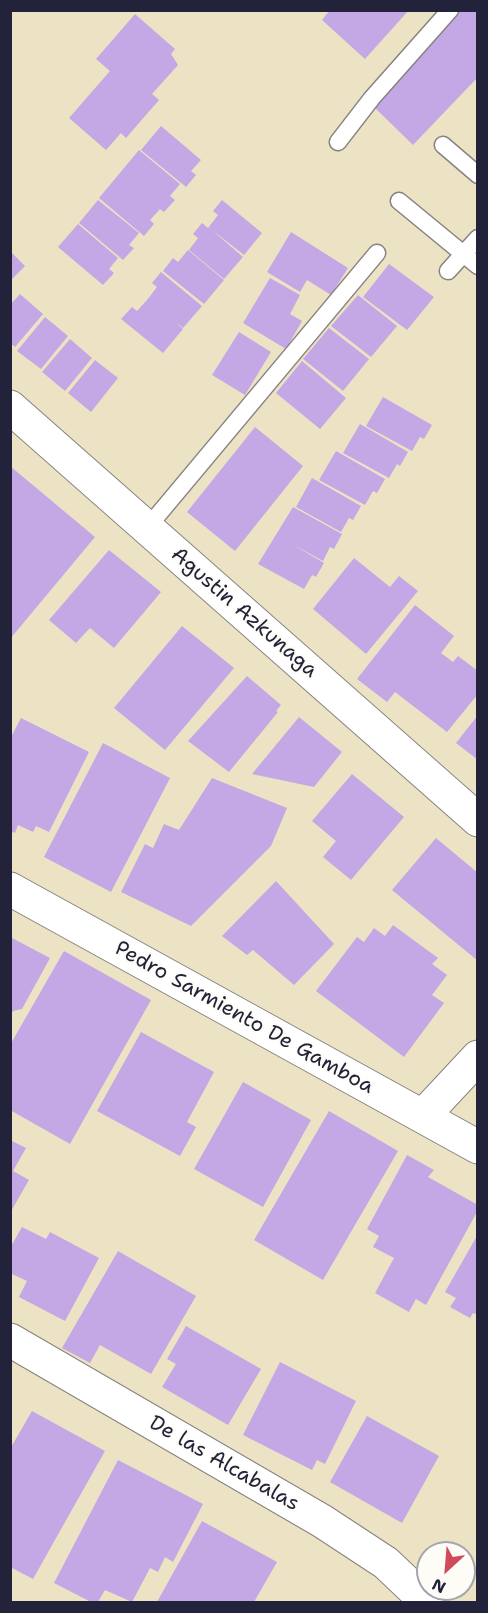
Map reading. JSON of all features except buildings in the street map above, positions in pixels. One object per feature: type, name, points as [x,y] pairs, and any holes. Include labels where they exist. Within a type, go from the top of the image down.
[{"type":"street","name":"Agustin Azkunaga","points":[[10,407],[477,819]]},
{"type":"street","name":"Pedro Sarmiento De Gamboa","points":[[10,889],[477,1147]]},
{"type":"street","points":[[423,1116],[477,1057]]},
{"type":"street","name":"De las Alcabalas","points":[[10,1340],[322,1521],[386,1563],[427,1602]]},
{"type":"lane","points":[[338,142],[372,98],[450,10]]},
{"type":"lane","points":[[444,145],[477,175]]},
{"type":"lane","points":[[399,201],[477,266]]},
{"type":"lane","points":[[448,272],[477,238]]},
{"type":"lane","points":[[147,528],[377,253]]}]
